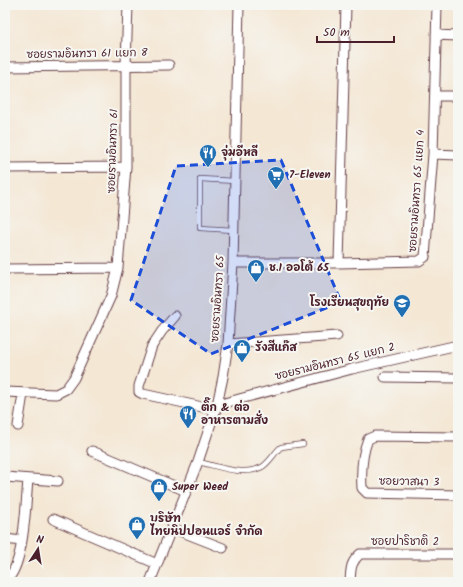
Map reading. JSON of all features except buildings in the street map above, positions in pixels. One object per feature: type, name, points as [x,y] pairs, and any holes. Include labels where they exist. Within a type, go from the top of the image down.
[{"type":"street","name":"ซอยรามอินทรา 61","points":[[5,392],[23,394],[56,394],[66,388],[74,378],[111,296],[118,268],[126,167],[126,65],[128,5]]},
{"type":"street","name":"ซอยรามอินทรา 65","points":[[150,582],[198,462],[217,407],[228,344],[233,263],[239,5]]},
{"type":"street","points":[[339,263],[346,5]]},
{"type":"street","name":"ซอยรามอินทรา 65 แยก 4","points":[[233,263],[419,261],[425,257],[433,154],[437,5]]},
{"type":"street","points":[[436,35],[458,36]]},
{"type":"street","name":"ซอยรามอินทรา 61 แยก 8","points":[[5,67],[169,65]]},
{"type":"street","points":[[435,96],[458,96]]},
{"type":"street","points":[[433,154],[458,155]]},
{"type":"street","points":[[5,168],[126,167]]},
{"type":"street","points":[[5,269],[118,268]]},
{"type":"street","points":[[175,316],[152,346],[139,386],[139,392],[143,394],[217,407]]},
{"type":"street","points":[[228,344],[337,336]]},
{"type":"street","name":"ซอยรามอินทรา 65 แยก 2","points":[[217,407],[352,369],[458,345]]},
{"type":"street","points":[[385,377],[458,378]]},
{"type":"street","points":[[18,426],[23,394]]},
{"type":"street","name":"ซอยวาสนา 3","points":[[458,437],[375,436],[368,439],[364,451],[362,488],[367,493],[458,495]]},
{"type":"street","points":[[92,452],[186,491]]},
{"type":"street","points":[[5,477],[28,480],[58,481]]},
{"type":"street","points":[[5,577],[11,576],[15,570],[22,541],[28,480]]},
{"type":"street","points":[[52,519],[157,564]]},
{"type":"street","points":[[172,528],[223,548]]},
{"type":"street","points":[[5,539],[22,541]]},
{"type":"street","name":"ซอยปาริชาติ 2","points":[[350,582],[351,565],[354,559],[360,554],[458,554]]},
{"type":"lane","points":[[234,230],[200,228],[200,179],[235,181]]},
{"type":"lane","points":[[198,462],[248,471],[262,467],[271,459],[281,446],[303,444]]},
{"type":"highlighted area","points":[[281,160],[341,302],[211,354],[131,300],[176,166]]},
{"type":"place","name":"จุ่มอีหลี","points":[[208,168]]},
{"type":"place","name":"7-Eleven","points":[[276,190]]},
{"type":"place","name":"ช.1 ออโต้ 65","points":[[256,283]]},
{"type":"place","name":"โรงเรียนสุขฤทัย","points":[[402,318]]},
{"type":"place","name":"รังสีแก๊ส","points":[[242,363]]},
{"type":"place","name":"ติ๊ก & ต่อ อาหารตามสั่ง","points":[[188,429]]},
{"type":"place","name":"Super Weed","points":[[159,502]]},
{"type":"place","name":"บริษัท ไทยนิปปอนแอร์ จำกัด","points":[[137,540]]}]
